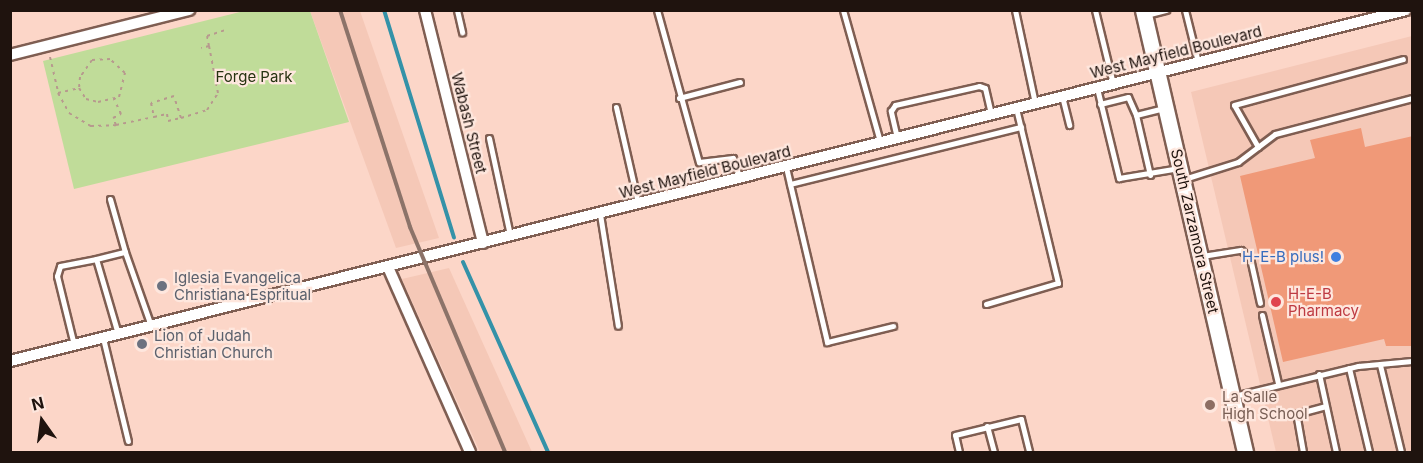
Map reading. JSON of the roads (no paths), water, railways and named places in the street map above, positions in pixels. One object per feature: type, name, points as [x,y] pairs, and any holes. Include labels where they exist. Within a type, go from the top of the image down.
[{"type":"main road","name":"South Zarzamora Street","points":[[1143,13],[1245,453]]},
{"type":"street","name":"Wabash Street","points":[[425,10],[483,243]]},
{"type":"street","name":"West Mayfield Boulevard","points":[[10,361],[1406,10]]},
{"type":"street","points":[[10,55],[186,11]]},
{"type":"street","points":[[388,267],[470,453]]},
{"type":"lane","points":[[457,10],[462,32]]},
{"type":"lane","points":[[657,10],[679,98],[699,162],[733,158],[740,178]]},
{"type":"lane","points":[[843,10],[880,143]]},
{"type":"lane","points":[[1015,10],[1035,104]]},
{"type":"lane","points":[[1095,10],[1113,84]]},
{"type":"lane","points":[[1143,13],[1166,10]]},
{"type":"lane","points":[[1185,10],[1198,62]]},
{"type":"lane","points":[[1258,147],[1234,105],[1403,59]]},
{"type":"lane","points":[[679,98],[740,82]]},
{"type":"lane","points":[[897,138],[891,111],[895,105],[979,86],[985,88],[991,115]]},
{"type":"lane","points":[[1096,88],[1119,178],[1181,173],[1238,162],[1275,134],[1413,98]]},
{"type":"lane","points":[[1062,96],[1069,125]]},
{"type":"lane","points":[[1101,104],[1128,97],[1136,115],[1150,174]]},
{"type":"lane","points":[[616,107],[639,204]]},
{"type":"lane","points":[[986,304],[1058,283],[1016,108]]},
{"type":"lane","points":[[1136,115],[1166,108]]},
{"type":"lane","points":[[790,183],[1020,127]]},
{"type":"lane","points":[[489,138],[510,237]]},
{"type":"lane","points":[[786,167],[827,342],[893,326]]},
{"type":"lane","points":[[110,199],[124,252],[151,326]]},
{"type":"lane","points":[[600,214],[618,326]]},
{"type":"lane","points":[[1200,256],[1241,250],[1250,258],[1260,303]]},
{"type":"lane","points":[[74,345],[57,276],[60,266],[124,252]]},
{"type":"lane","points":[[96,259],[117,334]]},
{"type":"lane","points":[[1262,315],[1278,383]]},
{"type":"lane","points":[[103,338],[128,441]]},
{"type":"lane","points":[[1232,396],[1318,374],[1412,361]]},
{"type":"lane","points":[[1380,364],[1401,453]]},
{"type":"lane","points":[[1349,368],[1369,453]]},
{"type":"lane","points":[[1318,374],[1336,453]]},
{"type":"lane","points":[[1303,453],[1296,414],[1325,406]]},
{"type":"lane","points":[[959,453],[955,435],[1021,418],[1029,453]]},
{"type":"lane","points":[[987,426],[994,453]]},
{"type":"waterway","points":[[384,10],[454,237]]},
{"type":"waterway","points":[[463,262],[548,452]]},
{"type":"railway","points":[[340,10],[410,227],[505,452]]},
{"type":"place","name":"H-E-B plus!","points":[[1336,257]]},
{"type":"place","name":"Iglesia Evangelica Christiana Espritual","points":[[162,286]]},
{"type":"place","name":"H-E-B Pharmacy","points":[[1276,302]]},
{"type":"place","name":"Lion of Judah Christian Church","points":[[142,344]]},
{"type":"place","name":"La Salle High School","points":[[1210,405]]},
{"type":"park label","name":"Forge Park","points":[[254,77]]}]
